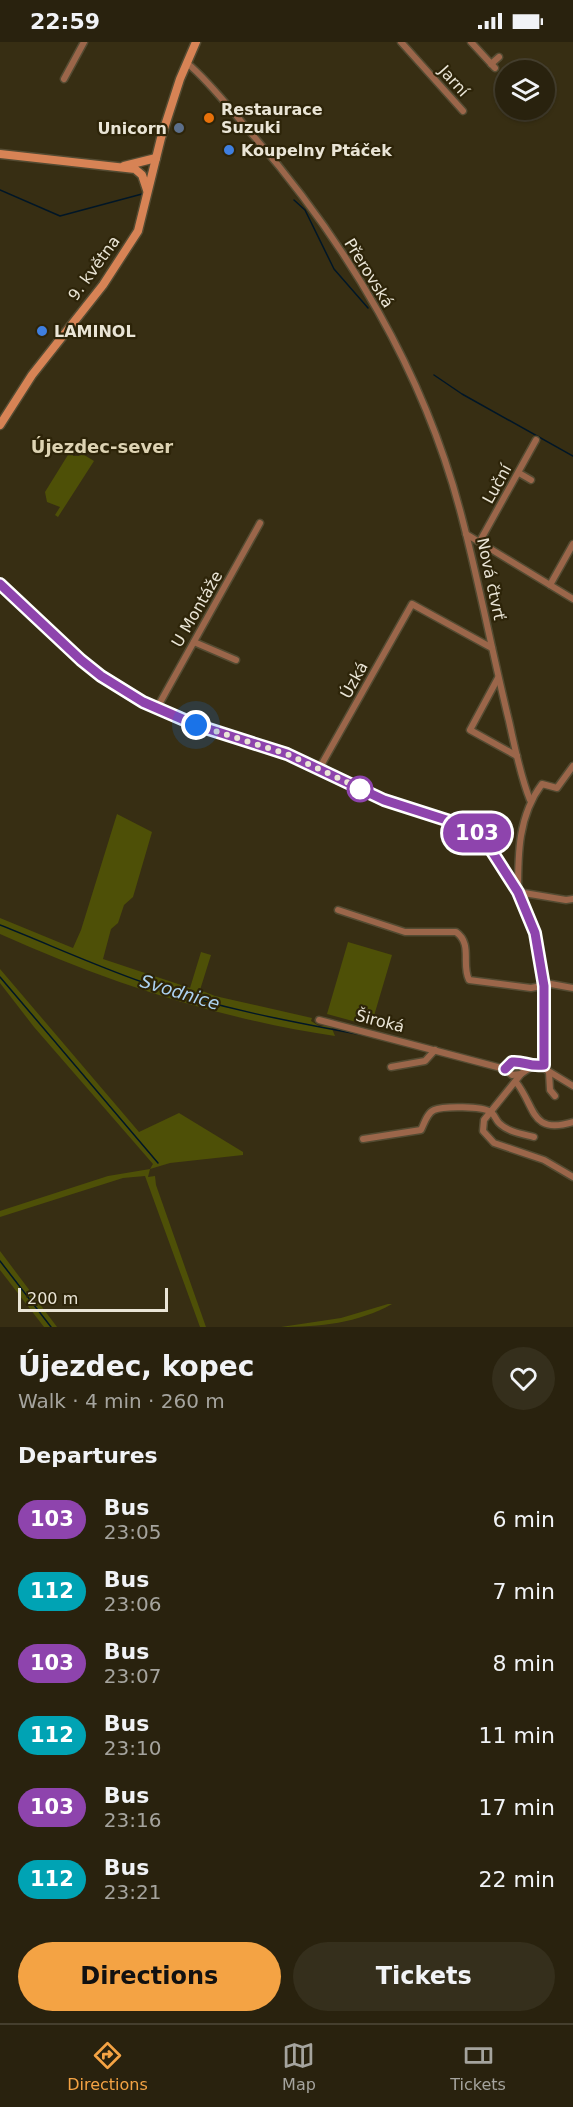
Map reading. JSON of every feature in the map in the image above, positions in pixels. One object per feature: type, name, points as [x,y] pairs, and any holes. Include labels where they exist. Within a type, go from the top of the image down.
[{"type":"main road","name":"9. května","points":[[0,425],[36,370],[103,285],[138,231],[156,158],[186,63],[196,42]]},
{"type":"main road","points":[[0,154],[138,170],[144,178],[147,193]]},
{"type":"main road","points":[[111,168],[156,158]]},
{"type":"street","points":[[64,79],[84,42]]},
{"type":"street","name":"Jarní","points":[[401,42],[463,111]]},
{"type":"street","points":[[471,42],[493,66],[499,57]]},
{"type":"street","name":"Přerovská","points":[[186,63],[242,122],[303,195],[372,299],[435,429],[452,480],[466,534]]},
{"type":"street","name":"Luční","points":[[480,541],[536,440]]},
{"type":"street","points":[[519,473],[531,480]]},
{"type":"street","name":"U Montáže","points":[[157,708],[260,523]]},
{"type":"street","name":"Nová čtvrť","points":[[466,534],[573,599]]},
{"type":"street","name":"Nová čtvrť","points":[[466,534],[498,678],[530,800],[518,855],[518,892]]},
{"type":"street","points":[[550,585],[573,544]]},
{"type":"street","points":[[0,584],[101,676],[126,693],[196,725],[287,754],[384,800],[462,825],[476,832],[486,842],[518,892],[535,933],[544,986],[544,1065],[549,1072],[573,1086]]},
{"type":"street","name":"Úzká","points":[[319,769],[412,604],[492,648]]},
{"type":"street","points":[[194,642],[236,660]]},
{"type":"street","points":[[498,678],[470,730],[517,756]]},
{"type":"street","points":[[530,800],[542,784],[557,788],[573,766]]},
{"type":"street","points":[[518,892],[566,900],[573,899]]},
{"type":"street","points":[[338,910],[405,932],[456,933],[464,940],[469,980],[531,988],[551,984],[573,988]]},
{"type":"street","name":"Široká","points":[[319,1020],[505,1069],[512,1075],[521,1074],[531,1067],[544,1065]]},
{"type":"street","points":[[391,1067],[425,1061],[435,1050]]},
{"type":"street","name":"Široká","points":[[505,1069],[512,1062],[523,1063],[531,1067]]},
{"type":"street","points":[[549,1072],[550,1090],[555,1096]]},
{"type":"street","points":[[521,1074],[484,1120],[483,1131],[494,1143],[544,1160],[573,1177]]},
{"type":"street","points":[[516,1082],[527,1095],[530,1110],[536,1119],[554,1126],[573,1122]]},
{"type":"street","points":[[363,1139],[421,1130],[429,1114],[434,1110],[477,1108],[492,1112],[501,1125],[512,1131],[534,1137]]},
{"type":"shaded area","points":[[71,450],[74,452],[73,456],[79,456],[81,453],[94,461],[58,517],[55,515],[60,507],[47,502],[45,492]]},
{"type":"shaded area","points":[[117,814],[152,832],[133,897],[124,905],[118,923],[111,929],[103,959],[190,988],[201,952],[211,955],[200,990],[215,996],[312,1018],[311,1021],[319,1026],[331,1026],[335,1036],[249,1020],[164,997],[81,968],[0,934],[0,918],[73,948],[81,930]]},
{"type":"shaded area","points":[[348,942],[392,955],[371,1026],[327,1014]]},
{"type":"shaded area","points":[[0,969],[139,1132],[179,1113],[243,1152],[243,1155],[170,1163],[150,1169],[153,1164],[34,1027],[0,983]]},
{"type":"shaded area","points":[[150,1169],[148,1177],[155,1176],[156,1185],[206,1327],[200,1327],[145,1176],[123,1178],[0,1217],[0,1211],[108,1176]]},
{"type":"shaded area","points":[[0,1251],[57,1327],[44,1327],[0,1270]]},
{"type":"shaded area","points":[[392,1304],[352,1320],[310,1326],[281,1327],[341,1318]]},
{"type":"waterway","points":[[0,190],[60,216],[142,194]]},
{"type":"waterway","points":[[294,200],[305,210],[334,269],[368,308]]},
{"type":"waterway","points":[[434,375],[462,394],[573,456]]},
{"type":"waterway","name":"Svodnice","points":[[0,925],[172,992],[255,1014],[368,1036]]},
{"type":"waterway","points":[[0,977],[158,1163]]},
{"type":"waterway","points":[[0,1261],[51,1327]]},
{"type":"bus line","name":"103","points":[[0,584],[81,660],[126,693],[143,702],[196,725],[287,754],[384,800],[462,825],[482,837],[518,892],[527,912],[535,933],[544,986],[544,1065],[531,1067],[517,1061],[507,1065],[505,1069]]},
{"type":"place","name":"Restaurace Suzuki","points":[[209,118]]},
{"type":"place","name":"Unicorn","points":[[179,128]]},
{"type":"place","name":"Koupelny Ptáček","points":[[229,150]]},
{"type":"place","name":"LAMINOL","points":[[42,331]]},
{"type":"district","name":"Újezdec-sever","points":[[102,446]]},
{"type":"route","points":[[196,725],[287,754],[368,792],[360,789]]}]
